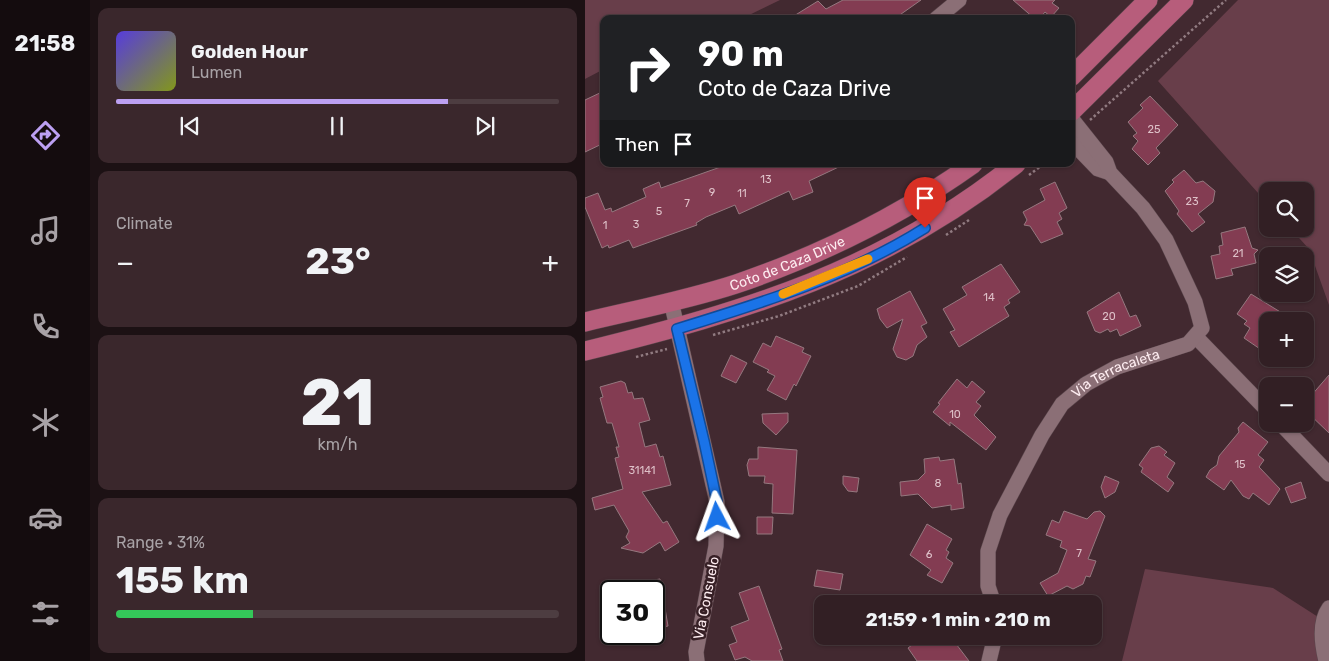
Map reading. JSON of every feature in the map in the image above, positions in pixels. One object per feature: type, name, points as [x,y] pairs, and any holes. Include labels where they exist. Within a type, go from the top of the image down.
[{"type":"main road","points":[[1075,73],[1148,0]]},
{"type":"main road","points":[[1075,108],[1185,0]]},
{"type":"main road","name":"Coto de Caza Drive","points":[[585,322],[734,284],[825,249],[906,208],[968,167]]},
{"type":"main road","name":"Coto de Caza Drive","points":[[585,351],[677,329],[753,306],[818,281],[909,238],[997,180],[1013,167]]},
{"type":"street","points":[[941,15],[959,0]]},
{"type":"street","points":[[1075,130],[1106,162],[1110,173],[1143,208],[1165,240],[1195,302],[1202,328],[1196,337],[1259,402]]},
{"type":"street","name":"Via Consuelo","points":[[671,301],[717,502],[716,546],[695,652],[697,661]]},
{"type":"street","name":"Via Terracaleta","points":[[991,595],[988,586],[988,551],[1000,514],[1062,404],[1086,384],[1117,366],[1188,344],[1196,337]]},
{"type":"street","points":[[1289,432],[1329,474]]},
{"type":"street","points":[[1326,661],[1322,630],[1324,615],[1329,608]]},
{"type":"street","points":[[989,661],[993,645]]},
{"type":"path","points":[[1075,128],[1226,0]]},
{"type":"shaded area","points":[[585,0],[780,0],[749,15],[600,15],[600,71],[585,79]]},
{"type":"shaded area","points":[[1238,0],[1329,0],[1329,305],[1314,263],[1314,247],[1307,247],[1298,237],[1314,237],[1314,182],[1259,182],[1259,194],[1158,81]]},
{"type":"shaded area","points":[[1145,569],[1273,588],[1329,624],[1329,661],[1122,661]]},
{"type":"building","points":[[843,0],[921,0],[900,15],[795,15],[818,1],[826,9]]},
{"type":"building","points":[[1013,0],[1055,0],[1052,3],[1059,8],[1053,15],[1049,15],[1045,12],[1042,15],[1030,15]]},
{"type":"building","points":[[600,93],[600,145],[585,152],[585,100]]},
{"type":"building","points":[[1150,96],[1178,125],[1156,148],[1160,153],[1148,165],[1132,149],[1138,141],[1133,136],[1137,133],[1128,122],[1143,108],[1140,105]]},
{"type":"building","points":[[720,167],[839,167],[809,181],[813,192],[793,200],[789,191],[739,214],[735,205],[706,217],[696,223],[697,225],[633,248],[629,240],[609,248],[608,245],[602,248],[585,207],[585,198],[598,193],[605,210],[611,208],[612,212],[646,197],[643,189],[659,182],[661,188]]},
{"type":"building","points":[[1184,170],[1196,183],[1203,181],[1215,191],[1213,202],[1198,214],[1205,222],[1192,232],[1177,214],[1179,211],[1165,191],[1174,182],[1172,180]]},
{"type":"building","points":[[1055,182],[1067,208],[1059,213],[1062,219],[1057,222],[1063,234],[1041,243],[1030,226],[1024,225],[1027,220],[1023,212],[1045,200],[1040,189]]},
{"type":"building","points":[[1245,227],[1252,248],[1258,250],[1254,254],[1256,263],[1231,269],[1233,275],[1216,279],[1211,256],[1220,254],[1219,246],[1223,245],[1221,233]]},
{"type":"building","points":[[1001,264],[1020,292],[1008,300],[1010,303],[1004,307],[1009,316],[959,347],[950,332],[955,330],[943,309],[967,295],[962,287]]},
{"type":"building","points":[[910,291],[927,323],[921,326],[927,337],[917,345],[913,356],[906,360],[897,357],[893,349],[903,319],[887,328],[880,319],[877,309]]},
{"type":"building","points":[[1119,292],[1130,317],[1136,315],[1141,326],[1120,336],[1117,329],[1110,332],[1108,329],[1100,333],[1095,331],[1087,312]]},
{"type":"building","points":[[1251,294],[1259,299],[1259,302],[1264,302],[1280,312],[1259,312],[1259,348],[1244,338],[1250,328],[1244,324],[1247,321],[1237,314]]},
{"type":"building","points":[[776,336],[804,348],[802,352],[811,356],[796,386],[794,384],[786,400],[767,390],[775,376],[767,372],[769,370],[753,362],[763,343],[771,347]]},
{"type":"building","points":[[731,355],[747,363],[736,383],[721,376]]},
{"type":"building","points":[[1329,375],[1329,433],[1314,419],[1314,392]]},
{"type":"building","points":[[957,379],[967,388],[972,381],[985,392],[976,402],[981,406],[974,415],[996,437],[986,450],[950,422],[950,426],[933,412]]},
{"type":"building","points":[[621,381],[625,383],[628,393],[632,392],[634,399],[643,398],[650,420],[639,423],[645,447],[656,444],[660,457],[663,456],[671,485],[642,492],[663,523],[667,521],[679,542],[665,551],[660,542],[643,553],[621,548],[630,543],[626,537],[629,531],[614,505],[595,510],[592,498],[623,489],[615,458],[619,457],[616,447],[619,447],[612,423],[607,423],[600,398],[603,397],[600,387]]},
{"type":"building","points":[[788,413],[788,422],[776,435],[763,423],[762,414]]},
{"type":"building","points":[[1243,422],[1268,442],[1258,455],[1264,460],[1259,467],[1280,489],[1269,505],[1253,493],[1249,499],[1243,496],[1231,480],[1224,490],[1206,477],[1210,470],[1217,465],[1219,456],[1239,432],[1238,428]]},
{"type":"building","points":[[1159,446],[1167,452],[1164,455],[1175,463],[1167,477],[1174,483],[1168,492],[1141,472],[1143,468],[1139,465],[1151,448]]},
{"type":"building","points":[[758,447],[797,450],[793,514],[772,513],[773,484],[764,483],[765,476],[749,476],[747,465],[749,459],[758,459]]},
{"type":"building","points":[[939,457],[940,461],[954,459],[958,484],[961,483],[964,508],[951,510],[951,505],[932,508],[918,494],[901,496],[900,482],[918,480],[925,473],[924,459]]},
{"type":"building","points":[[843,476],[859,478],[857,492],[848,491],[843,484]]},
{"type":"building","points":[[1105,476],[1119,482],[1115,492],[1105,498],[1101,487]]},
{"type":"building","points":[[1301,482],[1306,498],[1291,503],[1285,488]]},
{"type":"building","points":[[1064,511],[1087,519],[1094,512],[1100,511],[1105,516],[1088,559],[1096,561],[1090,577],[1086,576],[1083,584],[1073,589],[1067,586],[1047,595],[1040,583],[1058,573],[1067,550],[1060,547],[1062,541],[1046,535],[1052,520],[1059,523]]},
{"type":"building","points":[[757,517],[773,517],[772,534],[757,534]]},
{"type":"building","points":[[927,524],[952,539],[946,550],[949,552],[946,558],[953,563],[942,583],[927,575],[931,570],[910,555]]},
{"type":"building","points":[[817,570],[843,574],[840,590],[814,586]]},
{"type":"building","points":[[759,586],[782,649],[779,650],[783,661],[752,661],[745,657],[735,660],[729,645],[737,642],[731,627],[749,620],[739,593]]},
{"type":"building","points":[[665,608],[668,626],[665,627]]},
{"type":"building","points":[[912,645],[957,645],[969,661],[917,661],[908,648]]},
{"type":"slow traffic","points":[[783,294],[868,259]]},
{"type":"route","points":[[717,517],[717,502],[677,329],[753,306],[818,281],[868,259],[925,228]]}]
